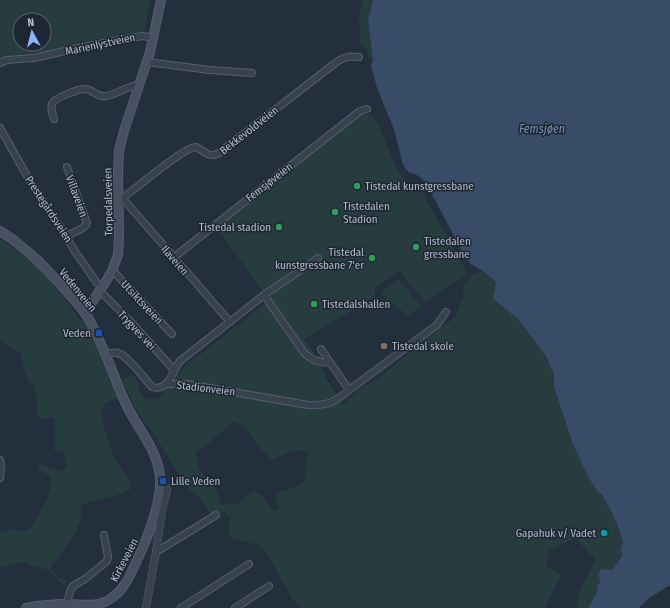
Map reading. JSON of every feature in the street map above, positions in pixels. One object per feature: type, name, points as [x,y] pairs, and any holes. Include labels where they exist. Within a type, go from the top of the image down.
[{"type":"main road","name":"Torpedalsveien","points":[[84,312],[93,302],[112,271],[117,259],[119,248],[118,172],[120,147],[154,38],[161,0]]},
{"type":"main road","name":"Vedenveien","points":[[0,231],[22,246],[54,277],[84,312],[96,332],[106,354]]},
{"type":"main road","points":[[106,354],[127,406],[155,455],[159,470],[160,484]]},
{"type":"main road","name":"Kirkeveien","points":[[26,608],[67,604],[100,604],[113,597],[128,580],[147,539],[157,505],[160,484]]},
{"type":"street","name":"Marienlystveien","points":[[0,63],[8,60],[34,58],[142,36],[154,38]]},
{"type":"street","name":"Bekkevoldveien","points":[[119,199],[190,148],[196,147],[213,156],[220,153],[338,61],[344,57],[359,57]]},
{"type":"street","points":[[147,62],[210,70],[252,73]]},
{"type":"street","points":[[54,119],[52,105],[55,100],[60,97],[81,89],[104,96],[139,85]]},
{"type":"street","name":"Femsjøveien","points":[[173,258],[360,111],[367,109]]},
{"type":"street","name":"Prestegårdsveien","points":[[0,128],[31,183],[101,289]]},
{"type":"street","name":"Villaveien","points":[[66,236],[86,226],[67,167]]},
{"type":"street","name":"Ilaveien","points":[[119,199],[125,201],[230,322]]},
{"type":"street","name":"Stadionveien","points":[[166,384],[180,361],[264,295],[318,258]]},
{"type":"street","name":"Utsiktsveien","points":[[112,271],[172,334]]},
{"type":"street","name":"Trygves vei","points":[[101,289],[174,370]]},
{"type":"street","points":[[264,295],[305,354],[308,357],[320,362],[330,363]]},
{"type":"street","name":"Stadionveien","points":[[166,384],[195,385],[308,405],[317,406],[328,404],[340,397],[437,325],[446,312]]},
{"type":"street","points":[[321,349],[349,390]]},
{"type":"street","points":[[106,354],[115,353],[122,355],[152,386],[158,388],[166,384]]},
{"type":"street","points":[[0,460],[0,478]]},
{"type":"street","points":[[146,608],[162,510],[167,490],[164,485],[160,484]]},
{"type":"street","points":[[156,552],[216,515]]},
{"type":"street","name":"Kirkeveien","points":[[67,604],[73,586],[85,579],[107,561],[108,557],[104,535]]},
{"type":"street","points":[[181,608],[249,564]]},
{"type":"street","points":[[236,608],[269,586]]},
{"type":"green space","points":[[0,0],[150,0],[145,29],[142,32],[52,51],[52,12],[12,12],[12,52],[49,52],[21,56],[16,55],[0,59]]},
{"type":"green space","points":[[363,0],[373,0],[368,22],[373,59],[369,58],[366,48],[358,42],[360,39],[359,17]]},
{"type":"green space","points":[[361,114],[368,114],[374,117],[397,169],[406,182],[415,182],[419,186],[467,273],[426,303],[399,271],[375,288],[375,297],[304,339],[320,363],[326,378],[343,404],[361,388],[378,378],[455,317],[463,297],[464,283],[468,281],[471,275],[483,271],[496,282],[493,299],[518,319],[546,356],[554,375],[554,387],[572,442],[615,519],[623,541],[620,549],[623,555],[602,582],[588,608],[576,608],[580,589],[595,562],[594,558],[576,538],[550,550],[546,566],[561,574],[545,608],[302,608],[292,599],[269,556],[259,545],[232,539],[230,537],[230,517],[217,511],[211,515],[199,496],[190,490],[135,408],[122,380],[134,375],[140,392],[145,398],[155,399],[159,397],[189,362],[269,300],[216,227]],"holes":[[[233,422],[244,426],[271,460],[295,451],[305,450],[309,452],[306,463],[305,480],[298,486],[276,493],[276,500],[279,506],[277,510],[271,510],[262,495],[253,491],[239,503],[221,504],[217,491],[199,468],[196,452]]]},
{"type":"green space","points":[[0,239],[35,264],[90,329],[94,335],[119,397],[104,404],[101,411],[105,430],[114,457],[130,481],[130,490],[82,505],[80,522],[74,536],[51,567],[55,574],[67,581],[64,587],[48,570],[24,562],[0,567],[0,533],[12,529],[28,531],[49,493],[52,480],[38,468],[40,463],[62,472],[67,465],[63,450],[58,453],[54,450],[54,419],[51,417],[43,420],[38,417],[38,403],[34,385],[28,382],[21,352],[17,353],[0,339]]},
{"type":"green space","points":[[398,279],[422,307],[408,316],[380,293]]},
{"type":"water","name":"Femsjøen","points":[[373,0],[670,0],[670,585],[649,598],[639,608],[588,608],[598,591],[597,586],[601,582],[598,575],[601,569],[612,570],[623,555],[620,549],[623,541],[615,519],[602,494],[597,491],[589,478],[572,442],[554,387],[554,375],[546,356],[518,319],[493,299],[496,282],[483,271],[471,264],[462,251],[427,185],[420,177],[416,174],[410,173],[405,168],[394,129],[377,88],[371,66],[373,59],[368,21]]},
{"type":"place","name":"Tistedal kunstgressbane","points":[[357,186]]},
{"type":"place","name":"Tistedalen Stadion","points":[[335,212]]},
{"type":"place","name":"Tistedal stadion","points":[[279,227]]},
{"type":"place","name":"Tistedalen gressbane","points":[[416,247]]},
{"type":"place","name":"Tistedal kunstgressbane 7'er","points":[[372,258]]},
{"type":"place","name":"Tistedalshallen","points":[[314,304]]},
{"type":"place","name":"Veden","points":[[99,333]]},
{"type":"place","name":"Tistedal skole","points":[[384,346]]},
{"type":"place","name":"Lille Veden","points":[[163,481]]},
{"type":"place","name":"Gapahuk v/ Vadet","points":[[604,533]]}]
